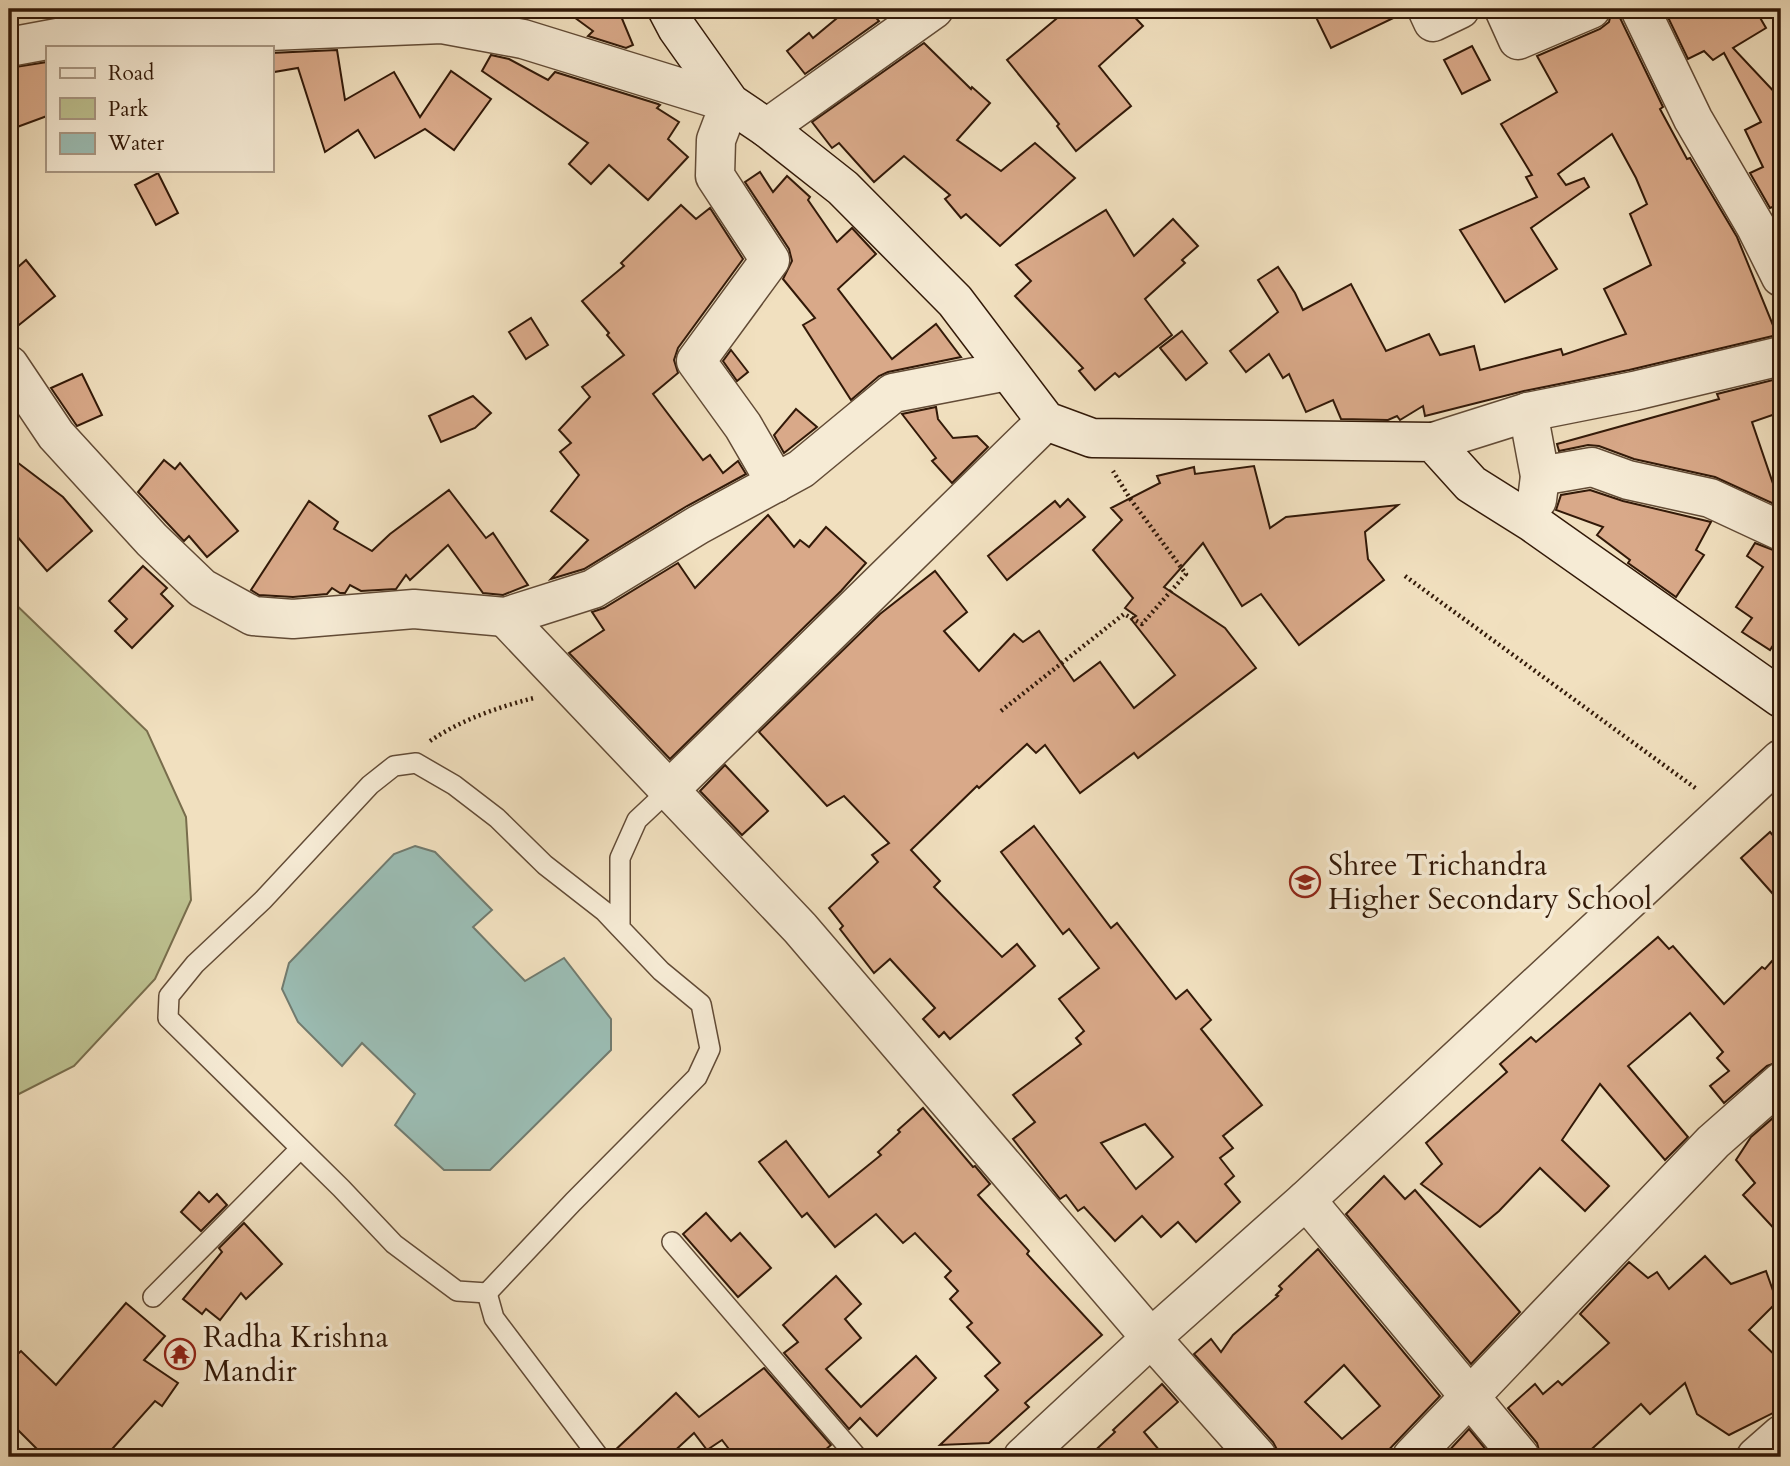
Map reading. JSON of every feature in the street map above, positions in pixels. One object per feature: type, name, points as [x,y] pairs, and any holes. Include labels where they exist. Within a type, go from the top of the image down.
[{"type":"street","points":[[667,9],[677,28],[730,103]]},
{"type":"street","points":[[767,128],[934,9]]},
{"type":"street","points":[[1427,9],[1433,22],[1460,9]]},
{"type":"street","points":[[1504,9],[1518,40],[1591,9]]},
{"type":"street","points":[[1640,9],[1693,119],[1756,227],[1781,278]]},
{"type":"street","points":[[9,47],[79,34],[269,31],[442,24],[523,39],[730,103],[767,128],[843,188],[955,301],[1046,421],[1092,438],[1433,442],[1528,412],[1634,391],[1781,356]]},
{"type":"street","points":[[730,103],[716,140],[715,176],[770,260],[695,361],[743,426],[776,483]]},
{"type":"street","points":[[9,365],[56,435],[152,540],[202,588],[253,616],[293,619],[415,608],[505,617],[593,589],[698,525],[801,469],[893,393],[1007,371]]},
{"type":"street","points":[[1528,412],[1540,476],[1533,523]]},
{"type":"street","points":[[668,790],[1046,421]]},
{"type":"street","points":[[1433,442],[1471,484],[1533,523],[1781,698]]},
{"type":"street","points":[[1540,476],[1592,467],[1628,480],[1710,498],[1781,531]]},
{"type":"street","points":[[505,617],[800,928],[1151,1338],[1257,1457]]},
{"type":"street","points":[[1023,1457],[1306,1200],[1781,759]]},
{"type":"street","points":[[1412,1457],[1713,1142],[1781,1082]]},
{"type":"street","points":[[1306,1200],[1520,1457]]},
{"type":"street","points":[[1756,1457],[1781,1435]]},
{"type":"lane","points":[[416,763],[454,785],[497,818],[545,865],[604,911],[662,971],[701,1004],[710,1049],[697,1077],[487,1293],[457,1291],[394,1244],[341,1188],[168,1018],[169,996],[194,964],[263,900],[370,785],[394,766],[416,763]]},
{"type":"lane","points":[[620,928],[620,858],[637,820],[668,790]]},
{"type":"lane","points":[[153,1297],[300,1149]]},
{"type":"lane","points":[[672,1242],[857,1457]]},
{"type":"lane","points":[[487,1293],[494,1318],[599,1457]]},
{"type":"path","points":[[1001,710],[1124,614],[1142,624],[1186,574],[1131,500],[1092,438]]},
{"type":"path","points":[[1405,576],[1727,811]]},
{"type":"path","points":[[394,766],[445,731],[503,706],[573,688]]},
{"type":"green space","points":[[9,598],[147,731],[186,817],[191,900],[155,979],[74,1066],[9,1099]]},
{"type":"water","points":[[415,846],[435,852],[492,910],[473,927],[525,981],[564,958],[611,1019],[611,1050],[490,1170],[444,1170],[395,1125],[415,1094],[362,1043],[342,1066],[298,1022],[282,989],[289,963],[394,854]]},
{"type":"building","points":[[563,9],[618,9],[633,45],[626,48],[588,36],[593,31]]},
{"type":"building","points":[[848,9],[868,9],[879,21],[805,74],[787,51],[809,33],[813,38]]},
{"type":"building","points":[[1068,9],[1127,9],[1143,26],[1099,66],[1131,106],[1076,151],[1057,126],[1059,124],[1007,60]]},
{"type":"building","points":[[1312,9],[1405,9],[1406,12],[1331,48]]},
{"type":"building","points":[[1612,9],[1618,9],[1663,107],[1660,109],[1687,159],[1690,158],[1737,237],[1777,335],[1629,370],[1524,391],[1425,416],[1423,406],[1400,420],[1397,416],[1388,420],[1341,419],[1333,400],[1306,412],[1289,374],[1283,378],[1269,354],[1246,372],[1230,351],[1278,312],[1258,280],[1278,267],[1303,310],[1351,284],[1386,351],[1429,334],[1440,355],[1474,346],[1480,370],[1561,349],[1563,355],[1626,334],[1604,289],[1651,265],[1630,214],[1647,204],[1612,134],[1558,174],[1566,185],[1584,178],[1589,187],[1531,228],[1557,269],[1505,302],[1460,230],[1537,197],[1526,177],[1532,175],[1501,124],[1557,92],[1537,56],[1600,29],[1609,22]]},
{"type":"building","points":[[1664,9],[1755,9],[1766,28],[1733,48],[1781,99],[1781,207],[1780,204],[1770,208],[1750,173],[1763,167],[1745,130],[1761,122],[1724,53],[1713,60],[1704,51],[1688,59]]},
{"type":"building","points":[[924,43],[971,89],[972,87],[990,103],[957,140],[1001,171],[1035,143],[1075,178],[1000,246],[966,214],[961,218],[945,199],[950,195],[904,156],[874,182],[839,143],[832,148],[812,122]]},
{"type":"building","points":[[1472,46],[1490,80],[1462,94],[1444,60]]},
{"type":"building","points":[[337,50],[345,100],[394,72],[420,117],[451,71],[491,99],[454,150],[425,129],[375,158],[358,130],[325,152],[298,68],[274,72],[273,53]]},
{"type":"building","points":[[491,55],[509,59],[548,80],[555,72],[660,105],[657,108],[679,122],[668,139],[688,157],[648,200],[609,165],[591,184],[569,164],[588,143],[482,71]]},
{"type":"building","points":[[46,62],[46,116],[9,130],[9,68]]},
{"type":"building","points":[[760,172],[773,192],[787,176],[810,197],[808,200],[837,242],[852,228],[876,254],[838,289],[892,359],[936,324],[961,357],[888,372],[879,376],[851,400],[803,325],[815,318],[783,279],[792,261],[789,249],[745,182]]},
{"type":"building","points":[[158,173],[178,213],[156,225],[135,185]]},
{"type":"building","points":[[681,205],[696,219],[710,208],[743,259],[678,348],[674,360],[678,373],[653,394],[703,460],[710,455],[723,473],[738,461],[746,474],[687,506],[584,569],[551,579],[588,540],[551,511],[579,475],[560,452],[571,443],[559,430],[590,397],[582,387],[624,355],[582,301],[624,266],[621,263]]},
{"type":"building","points":[[1106,210],[1134,256],[1173,219],[1198,246],[1182,260],[1185,263],[1145,299],[1172,335],[1119,377],[1115,373],[1095,390],[1079,371],[1083,368],[1015,296],[1031,281],[1016,265]]},
{"type":"building","points":[[26,260],[55,296],[9,333],[9,275]]},
{"type":"building","points":[[531,318],[548,345],[526,359],[509,332]]},
{"type":"building","points":[[1182,331],[1207,363],[1186,380],[1160,348]]},
{"type":"building","points":[[731,350],[748,372],[737,381],[723,361]]},
{"type":"building","points":[[82,374],[102,415],[77,426],[51,388]]},
{"type":"building","points":[[1781,378],[1781,412],[1752,422],[1781,507],[1715,477],[1634,459],[1599,446],[1588,445],[1559,451],[1557,444],[1719,399],[1717,394]]},
{"type":"building","points":[[473,396],[491,413],[475,428],[441,442],[429,416]]},
{"type":"building","points":[[936,407],[938,419],[953,438],[977,436],[988,447],[952,483],[932,461],[936,458],[902,414]]},
{"type":"building","points":[[796,409],[817,427],[784,453],[774,435]]},
{"type":"building","points":[[9,456],[63,497],[92,531],[47,571],[9,527]]},
{"type":"building","points":[[164,460],[175,469],[180,463],[238,531],[207,557],[189,536],[184,541],[138,492]]},
{"type":"building","points":[[1254,466],[1270,528],[1286,517],[1398,505],[1365,532],[1368,559],[1384,580],[1299,645],[1261,594],[1242,606],[1203,543],[1164,587],[1225,628],[1256,668],[1138,758],[1134,753],[1080,793],[1045,745],[1036,753],[1027,744],[979,788],[977,786],[911,850],[940,881],[934,887],[1002,957],[1017,944],[1035,966],[950,1039],[944,1032],[939,1037],[923,1019],[935,1008],[890,959],[874,973],[840,929],[843,926],[829,908],[878,862],[872,855],[889,843],[844,796],[827,806],[759,732],[880,614],[935,571],[967,612],[944,631],[979,671],[1014,634],[1023,642],[1039,631],[1074,681],[1100,662],[1134,708],[1175,675],[1131,619],[1136,616],[1125,608],[1133,598],[1093,550],[1122,520],[1111,508],[1160,483],[1157,476],[1194,467],[1195,474]]},
{"type":"building","points":[[449,490],[486,538],[493,533],[528,585],[503,595],[483,593],[448,545],[410,580],[406,575],[396,589],[361,591],[350,585],[345,593],[332,588],[327,594],[293,597],[259,595],[251,590],[309,501],[338,522],[334,529],[372,551],[390,534]]},
{"type":"building","points":[[1590,490],[1623,501],[1711,522],[1696,550],[1704,555],[1676,597],[1628,563],[1630,560],[1597,535],[1603,527],[1556,510],[1561,495]]},
{"type":"building","points":[[1068,499],[1085,517],[1007,580],[988,556],[1055,501],[1060,507]]},
{"type":"building","points":[[768,515],[794,547],[800,540],[809,547],[826,527],[866,563],[841,591],[670,759],[569,653],[604,630],[592,612],[604,608],[678,563],[695,588]]},
{"type":"building","points":[[1755,543],[1781,553],[1781,633],[1770,650],[1742,632],[1752,618],[1736,607],[1763,567],[1747,556]]},
{"type":"building","points":[[143,566],[167,588],[161,594],[173,606],[132,648],[115,631],[127,619],[109,601]]},
{"type":"building","points":[[725,765],[768,811],[742,835],[700,791]]},
{"type":"building","points":[[1034,826],[1111,928],[1117,923],[1176,999],[1187,990],[1211,1020],[1201,1029],[1262,1105],[1223,1136],[1233,1148],[1220,1158],[1234,1176],[1225,1184],[1240,1202],[1196,1242],[1178,1222],[1161,1237],[1142,1216],[1115,1241],[1084,1207],[1078,1211],[1066,1195],[1060,1199],[1013,1139],[1035,1122],[1013,1095],[1081,1044],[1076,1038],[1084,1031],[1059,999],[1099,968],[1069,929],[1063,934],[1001,852]],"holes":[[[1145,1124],[1173,1157],[1136,1189],[1101,1143]]]},
{"type":"building","points":[[1770,832],[1781,845],[1781,903],[1741,858]]},
{"type":"building","points":[[1658,937],[1669,949],[1673,946],[1724,1004],[1762,967],[1765,969],[1781,951],[1781,1061],[1767,1066],[1724,1103],[1710,1086],[1729,1071],[1717,1058],[1723,1052],[1690,1013],[1628,1066],[1688,1137],[1665,1160],[1600,1084],[1562,1140],[1609,1186],[1585,1211],[1540,1168],[1480,1227],[1421,1184],[1442,1164],[1426,1143],[1507,1072],[1500,1064],[1531,1037],[1536,1042]]},
{"type":"building","points":[[923,1108],[990,1184],[978,1195],[1029,1251],[1027,1254],[1102,1335],[1025,1403],[1029,1407],[989,1443],[940,1445],[998,1390],[985,1376],[1000,1363],[967,1327],[972,1323],[950,1299],[958,1291],[945,1277],[951,1271],[915,1233],[903,1243],[876,1214],[835,1247],[807,1213],[802,1217],[759,1162],[786,1141],[829,1197],[881,1155],[878,1152]]},
{"type":"building","points":[[1781,1111],[1781,1236],[1743,1195],[1755,1183],[1736,1160],[1751,1137]]},
{"type":"building","points":[[1384,1176],[1405,1199],[1415,1190],[1520,1312],[1471,1364],[1346,1214]]},
{"type":"building","points":[[199,1192],[209,1202],[217,1194],[227,1205],[201,1231],[181,1212]]},
{"type":"building","points":[[706,1213],[731,1241],[740,1233],[771,1268],[738,1297],[683,1234]]},
{"type":"building","points":[[244,1223],[282,1264],[246,1299],[241,1293],[220,1320],[206,1309],[202,1314],[183,1299],[222,1252],[219,1248]]},
{"type":"building","points":[[1318,1249],[1440,1396],[1382,1457],[1281,1457],[1273,1442],[1194,1354],[1211,1339],[1221,1352],[1233,1335],[1278,1296],[1276,1295],[1282,1289],[1279,1286]],"holes":[[[1344,1365],[1380,1406],[1342,1439],[1305,1402]]]},
{"type":"building","points":[[1705,1256],[1731,1284],[1766,1271],[1777,1302],[1749,1330],[1781,1361],[1781,1409],[1729,1435],[1697,1414],[1685,1383],[1650,1414],[1641,1404],[1583,1457],[1541,1457],[1537,1443],[1508,1408],[1535,1384],[1543,1394],[1558,1381],[1562,1385],[1609,1343],[1580,1314],[1629,1262],[1648,1278],[1657,1272],[1669,1289]]},
{"type":"building","points":[[836,1276],[861,1304],[845,1319],[861,1338],[826,1369],[861,1407],[916,1356],[936,1378],[877,1436],[860,1418],[849,1429],[784,1353],[798,1342],[783,1325]]},
{"type":"building","points":[[126,1303],[165,1336],[144,1360],[178,1383],[162,1406],[155,1401],[105,1457],[45,1457],[9,1421],[9,1362],[21,1351],[56,1385]]},
{"type":"building","points":[[764,1368],[831,1445],[817,1457],[735,1457],[722,1440],[707,1450],[694,1433],[668,1457],[611,1457],[611,1454],[676,1393],[699,1417]]},
{"type":"building","points":[[1162,1384],[1178,1402],[1144,1432],[1165,1457],[1088,1457],[1115,1432],[1113,1430]]},
{"type":"building","points":[[1469,1429],[1492,1457],[1445,1455]]},
{"type":"place","name":"Shree Trichandra Higher Secondary School","points":[[1305,882]]},
{"type":"place","name":"Radha Krishna Mandir","points":[[180,1354]]}]
